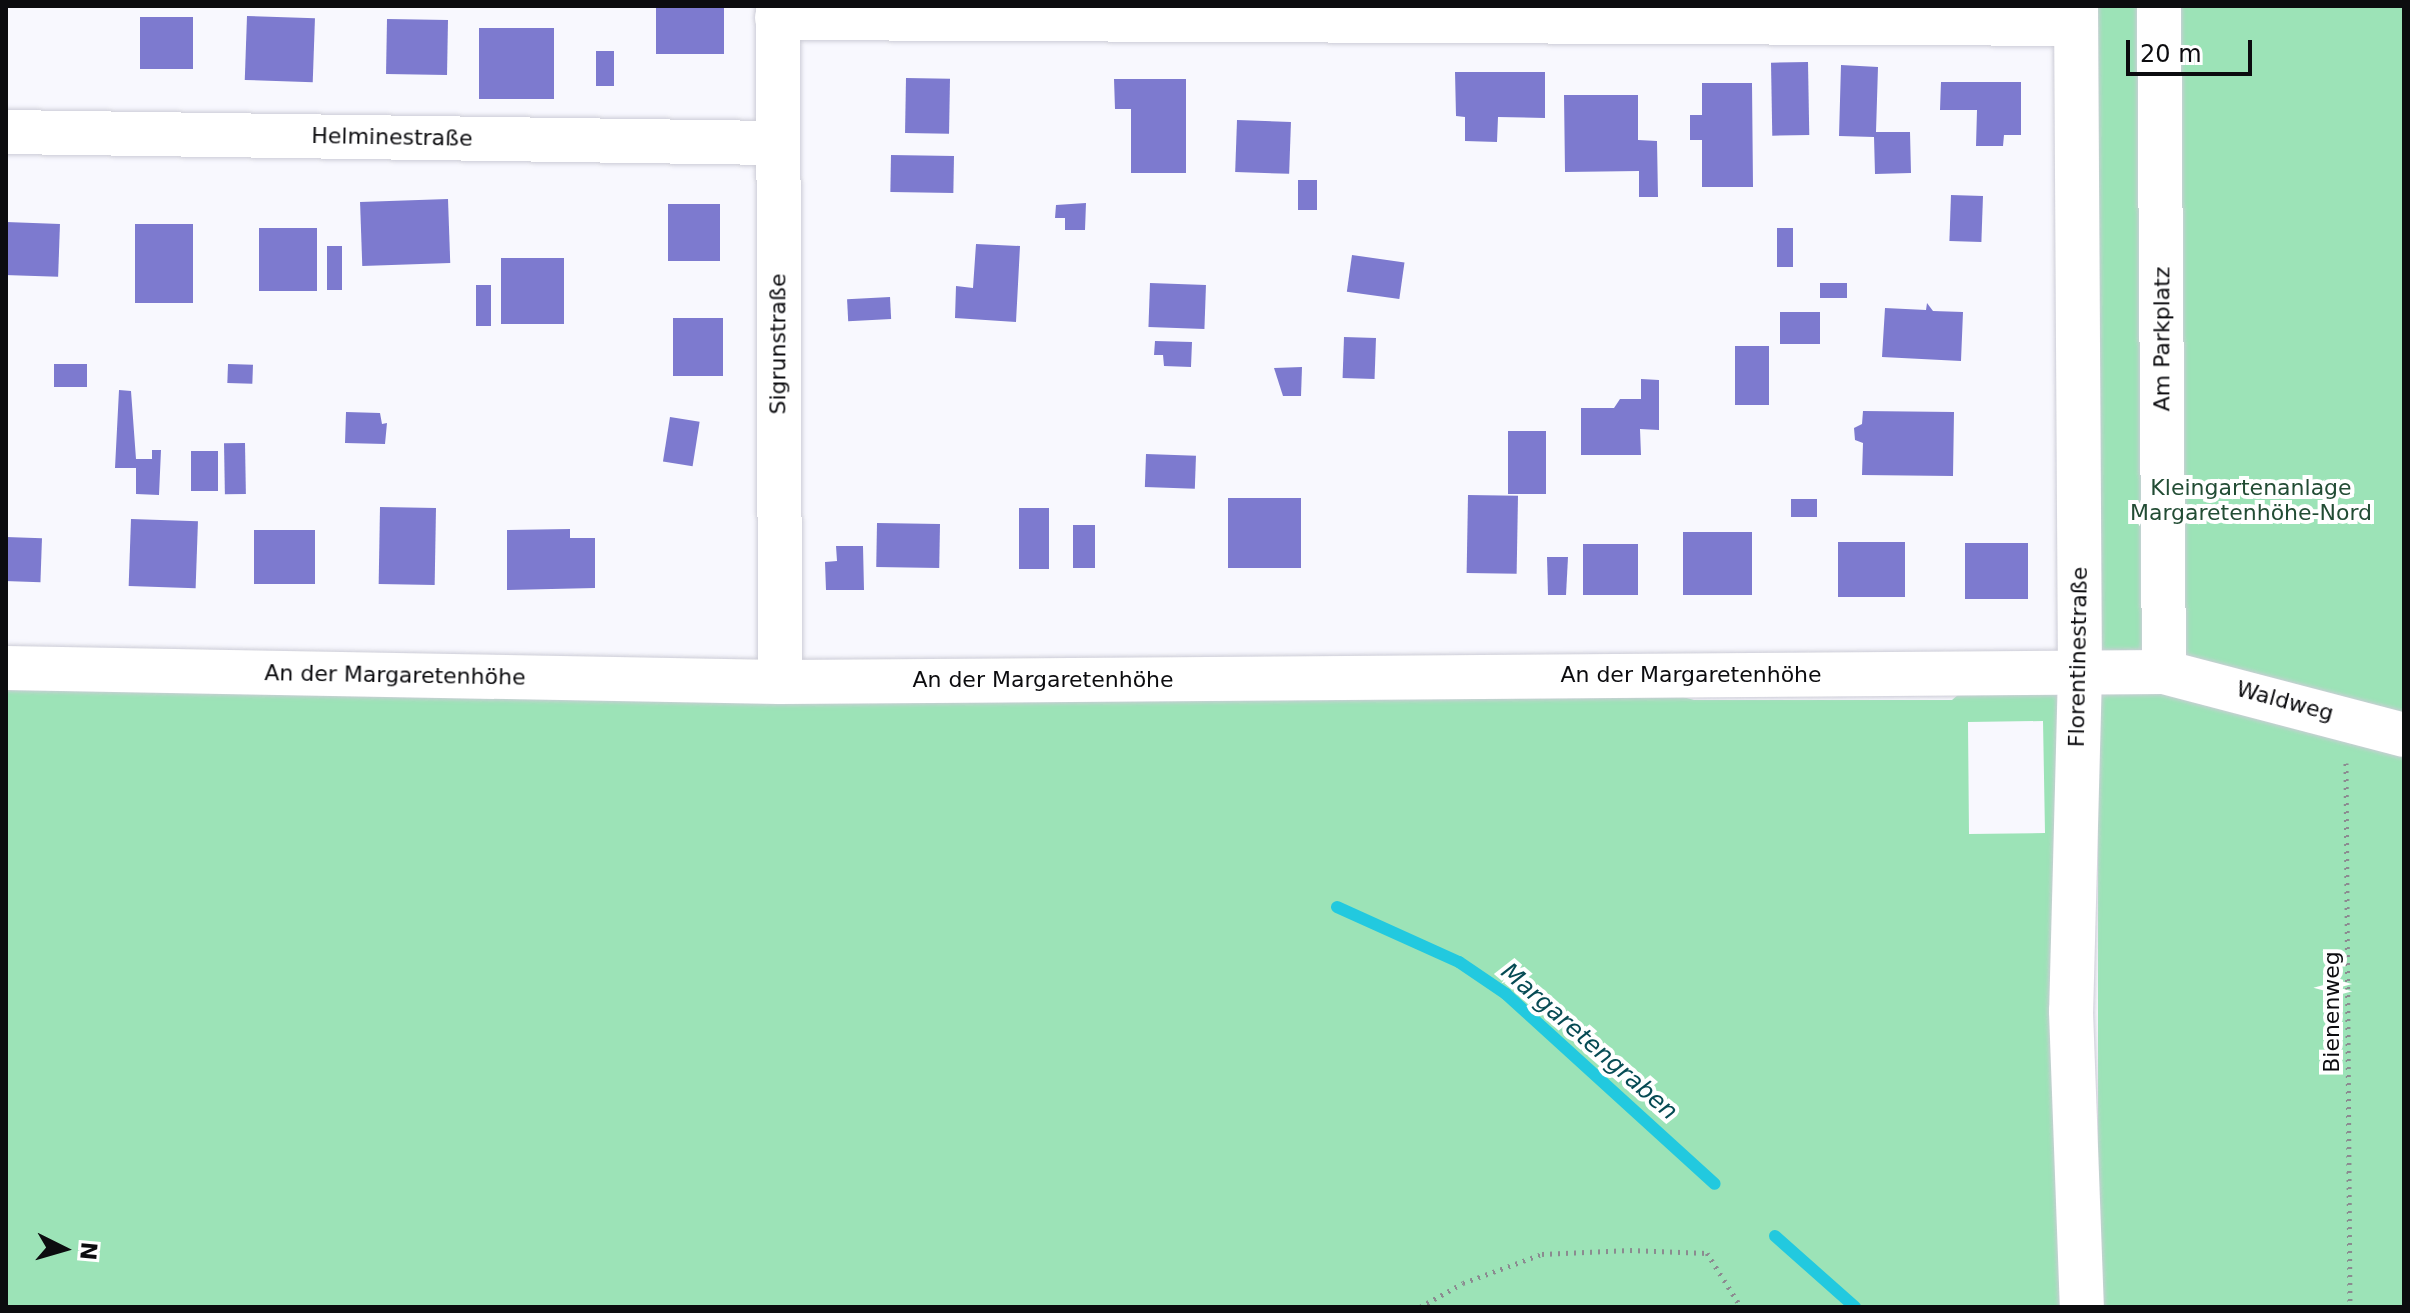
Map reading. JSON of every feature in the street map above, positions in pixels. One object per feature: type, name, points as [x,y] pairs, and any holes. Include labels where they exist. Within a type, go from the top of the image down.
[{"type":"street","name":"Am Parkplatz","points":[[2159,6],[2164,672]]},
{"type":"street","points":[[778,12],[2076,15]]},
{"type":"street","name":"Sigrunstraße","points":[[778,12],[780,682]]},
{"type":"street","name":"Florentinestraße","points":[[2076,15],[2080,673],[2071,1011],[2082,1307]]},
{"type":"street","name":"Helminestraße","points":[[6,132],[777,143]]},
{"type":"street","name":"An der Margaretenhöhe","points":[[6,668],[780,682],[2080,673]]},
{"type":"street","name":"Waldweg","points":[[2080,673],[2164,672],[2404,735]]},
{"type":"path","name":"Bienenweg","points":[[2346,718],[2350,1307]]},
{"type":"path","points":[[1420,1307],[1463,1283],[1542,1254],[1630,1250],[1707,1253],[1741,1307]]},
{"type":"green space","name":"Kleingartenanlage Margaretenhöhe-Nord","points":[[2098,6],[2404,6],[2404,1307],[2098,1307]]},
{"type":"green space","points":[[6,682],[1638,685],[1694,700],[1952,700],[1965,689],[2055,689],[2068,724],[2069,1307],[6,1307]],"holes":[[[2043,721],[2045,833],[1969,834],[1968,722]]]},
{"type":"building","points":[[656,6],[724,6],[724,54],[656,54]]},
{"type":"building","points":[[247,16],[315,18],[313,82],[245,80]]},
{"type":"building","points":[[140,17],[193,17],[193,69],[140,69]]},
{"type":"building","points":[[387,19],[448,20],[447,75],[386,74]]},
{"type":"building","points":[[479,28],[554,28],[554,99],[479,99]]},
{"type":"building","points":[[596,51],[614,51],[614,86],[596,86]]},
{"type":"building","points":[[1808,62],[1809,135],[1772,136],[1771,63]]},
{"type":"building","points":[[1841,65],[1878,67],[1876,132],[1910,132],[1911,173],[1875,174],[1874,137],[1839,136]]},
{"type":"building","points":[[1455,72],[1545,72],[1545,118],[1498,117],[1497,142],[1465,141],[1465,117],[1456,116]]},
{"type":"building","points":[[906,78],[950,79],[949,134],[905,133]]},
{"type":"building","points":[[1114,79],[1186,79],[1186,173],[1131,173],[1131,109],[1115,109]]},
{"type":"building","points":[[1941,82],[2021,82],[2021,135],[2004,135],[2003,146],[1976,146],[1977,110],[1940,110]]},
{"type":"building","points":[[1702,83],[1752,83],[1753,187],[1702,187],[1702,140],[1690,140],[1690,115],[1702,115]]},
{"type":"building","points":[[1564,95],[1638,95],[1638,140],[1657,141],[1658,197],[1639,197],[1639,171],[1565,172]]},
{"type":"building","points":[[1237,120],[1291,122],[1289,174],[1235,172]]},
{"type":"building","points":[[891,155],[954,156],[953,193],[890,192]]},
{"type":"building","points":[[1298,180],[1317,180],[1317,210],[1298,210]]},
{"type":"building","points":[[1951,195],[1983,196],[1981,242],[1949,241]]},
{"type":"building","points":[[448,199],[450,263],[362,266],[360,202]]},
{"type":"building","points":[[1086,203],[1085,230],[1065,230],[1065,218],[1055,218],[1056,205]]},
{"type":"building","points":[[668,204],[720,204],[720,261],[668,261]]},
{"type":"building","points":[[6,222],[60,224],[58,277],[6,275]]},
{"type":"building","points":[[135,224],[193,224],[193,303],[135,303]]},
{"type":"building","points":[[259,228],[317,228],[317,291],[259,291]]},
{"type":"building","points":[[1777,228],[1793,228],[1793,267],[1777,267]]},
{"type":"building","points":[[976,244],[1020,246],[1016,322],[955,318],[956,286],[973,288]]},
{"type":"building","points":[[327,246],[342,246],[342,290],[327,290]]},
{"type":"building","points":[[1352,255],[1404,262],[1399,299],[1347,292]]},
{"type":"building","points":[[501,258],[564,258],[564,324],[501,324]]},
{"type":"building","points":[[1150,283],[1206,285],[1204,329],[1148,327]]},
{"type":"building","points":[[1820,283],[1847,283],[1847,298],[1820,298]]},
{"type":"building","points":[[476,285],[491,285],[491,326],[476,326]]},
{"type":"building","points":[[890,297],[891,319],[848,321],[847,299]]},
{"type":"building","points":[[1927,303],[1933,311],[1963,312],[1961,361],[1882,357],[1885,308],[1926,310]]},
{"type":"building","points":[[1780,312],[1820,312],[1820,344],[1780,344]]},
{"type":"building","points":[[673,318],[723,318],[723,376],[673,376]]},
{"type":"building","points":[[1344,337],[1376,338],[1375,379],[1343,378]]},
{"type":"building","points":[[1155,341],[1192,342],[1191,367],[1164,366],[1163,355],[1154,355]]},
{"type":"building","points":[[1735,346],[1769,346],[1769,405],[1735,405]]},
{"type":"building","points":[[54,364],[87,364],[87,387],[54,387]]},
{"type":"building","points":[[228,364],[253,365],[252,384],[227,383]]},
{"type":"building","points":[[1302,367],[1301,396],[1283,396],[1274,368]]},
{"type":"building","points":[[1641,379],[1659,380],[1659,430],[1640,429],[1641,455],[1581,455],[1581,408],[1614,408],[1620,399],[1641,399]]},
{"type":"building","points":[[119,390],[131,391],[136,459],[152,459],[152,450],[161,450],[159,495],[136,494],[136,468],[115,468]]},
{"type":"building","points":[[1863,411],[1954,412],[1953,476],[1862,475],[1863,443],[1855,440],[1854,428],[1862,424]]},
{"type":"building","points":[[346,412],[380,413],[382,424],[387,423],[385,444],[345,443]]},
{"type":"building","points":[[670,417],[700,422],[693,466],[663,461]]},
{"type":"building","points":[[1508,431],[1546,431],[1546,494],[1508,494]]},
{"type":"building","points":[[224,443],[245,443],[246,494],[225,494]]},
{"type":"building","points":[[191,451],[218,451],[218,491],[191,491]]},
{"type":"building","points":[[1146,454],[1196,456],[1195,489],[1145,487]]},
{"type":"building","points":[[1468,495],[1518,496],[1517,574],[1467,573]]},
{"type":"building","points":[[1228,498],[1301,498],[1301,568],[1228,568]]},
{"type":"building","points":[[1791,499],[1817,499],[1817,517],[1791,517]]},
{"type":"building","points":[[380,507],[436,508],[435,585],[379,584]]},
{"type":"building","points":[[1019,508],[1049,508],[1049,569],[1019,569]]},
{"type":"building","points":[[131,519],[198,521],[196,588],[129,586]]},
{"type":"building","points":[[877,523],[940,524],[939,568],[876,567]]},
{"type":"building","points":[[1073,525],[1095,525],[1095,568],[1073,568]]},
{"type":"building","points":[[570,529],[570,538],[595,538],[595,588],[507,590],[507,530]]},
{"type":"building","points":[[254,530],[315,530],[315,584],[254,584]]},
{"type":"building","points":[[1683,532],[1752,532],[1752,595],[1683,595]]},
{"type":"building","points":[[6,537],[42,538],[40,582],[6,581]]},
{"type":"building","points":[[1838,542],[1905,542],[1905,597],[1838,597]]},
{"type":"building","points":[[1965,543],[2028,543],[2028,599],[1965,599]]},
{"type":"building","points":[[1583,544],[1638,544],[1638,595],[1583,595]]},
{"type":"building","points":[[836,546],[863,546],[864,590],[826,590],[825,562],[837,561]]},
{"type":"building","points":[[1547,557],[1568,557],[1566,595],[1548,595]]},
{"type":"waterway","name":"Margaretengraben","points":[[1337,907],[1459,962],[1506,994],[1715,1184]]},
{"type":"waterway","name":"Margaretengraben","points":[[1775,1236],[1855,1307]]}]
